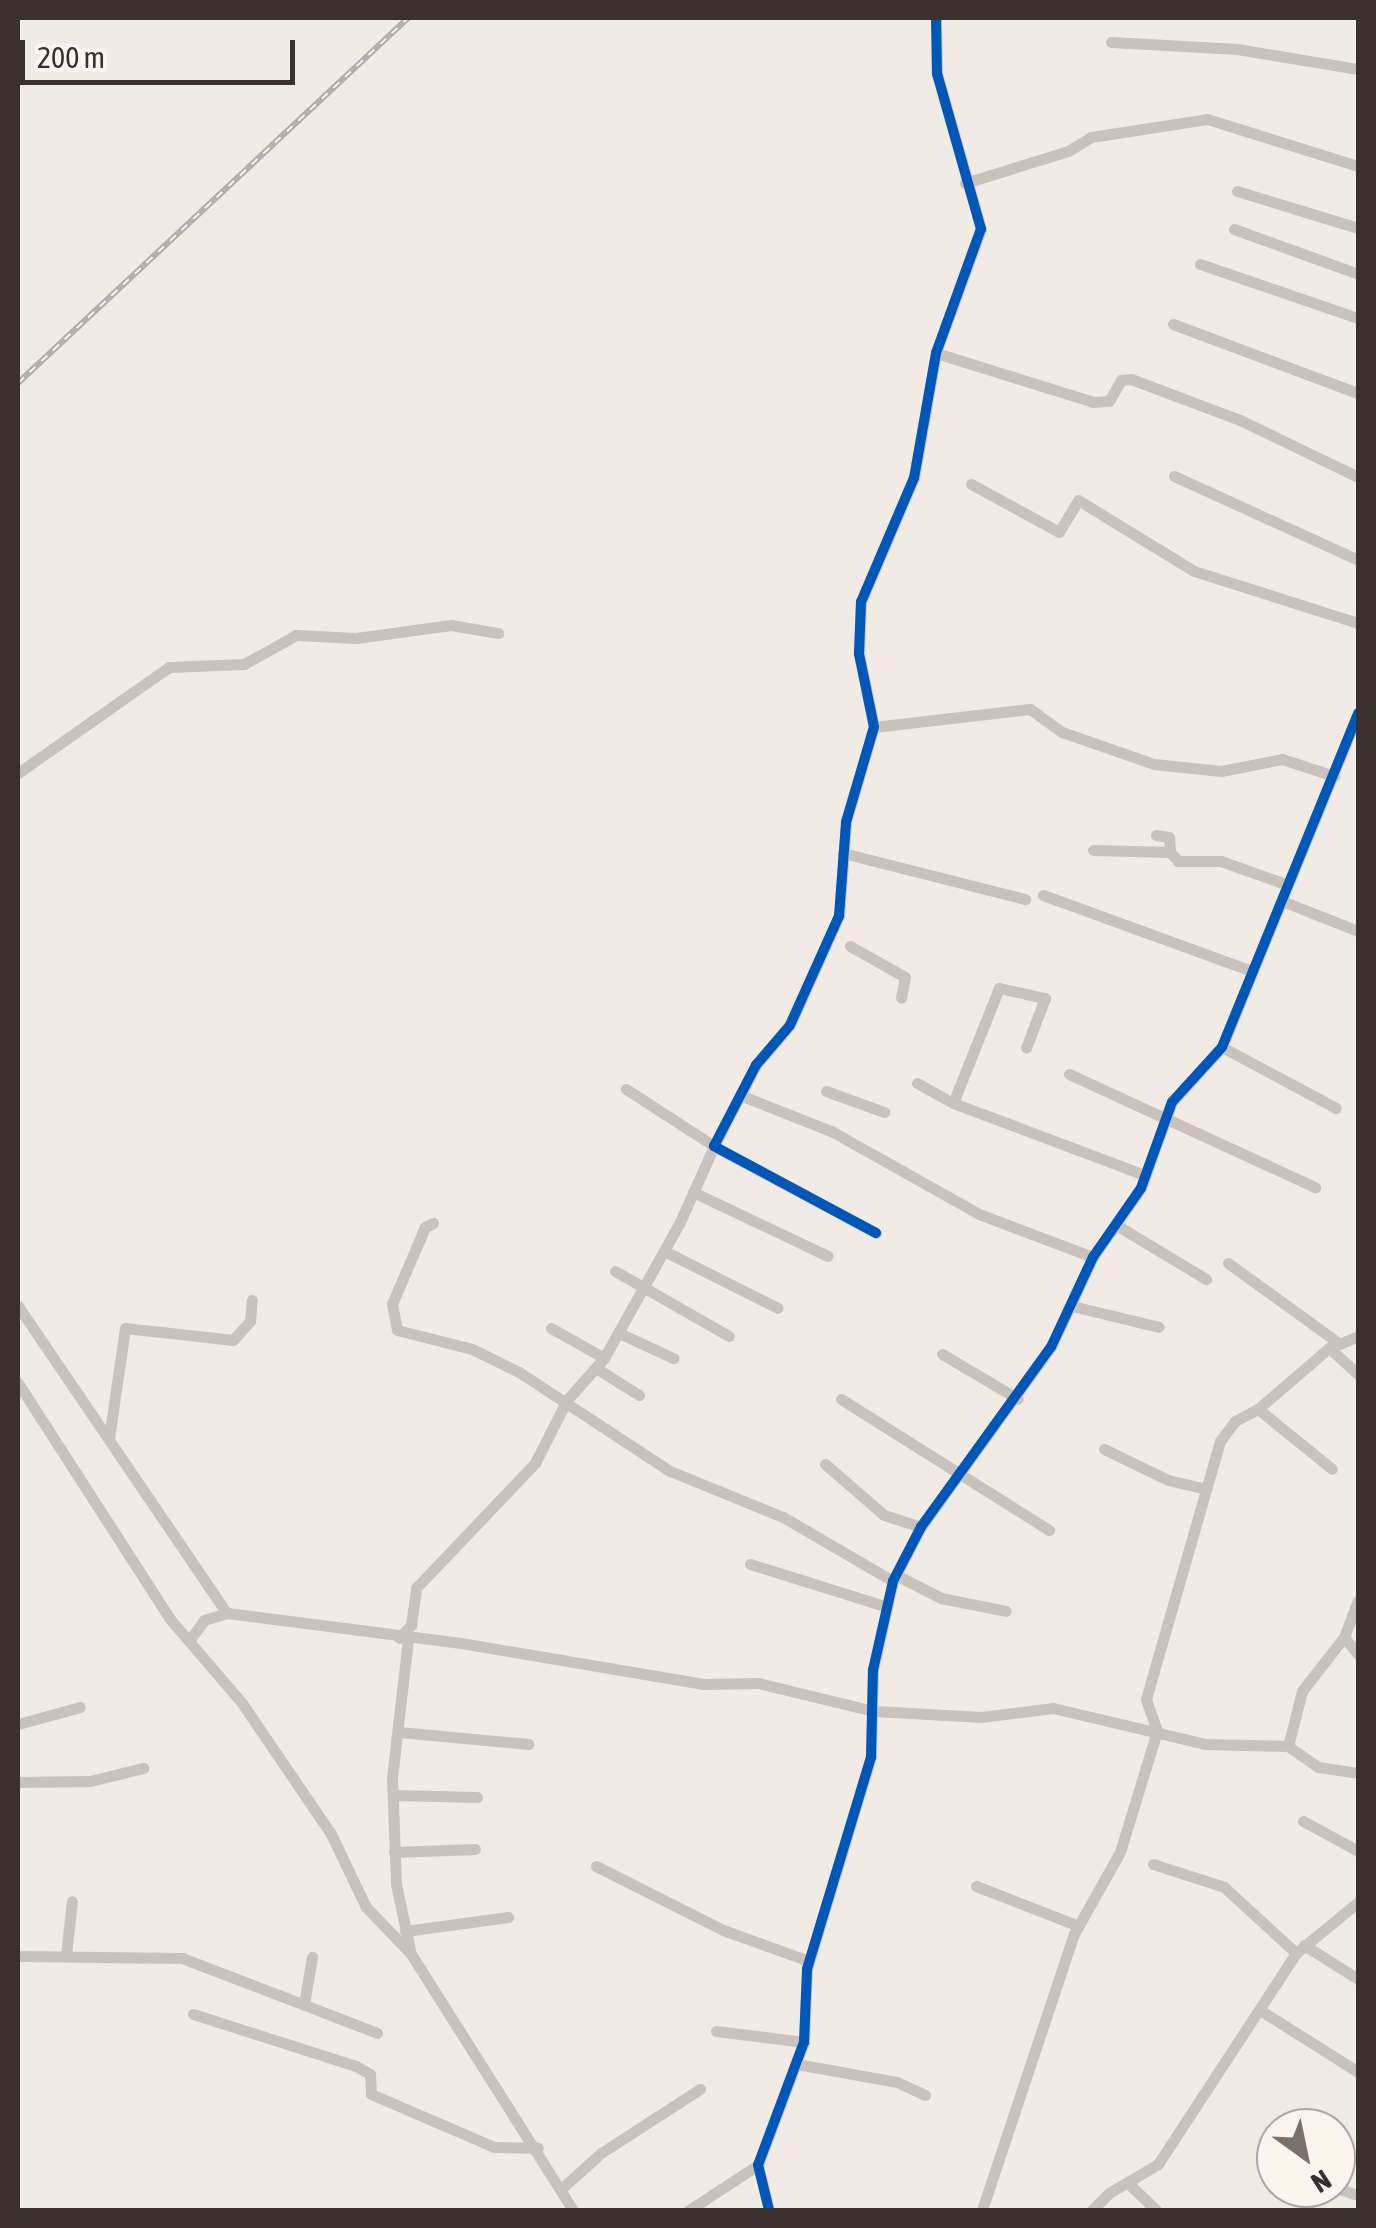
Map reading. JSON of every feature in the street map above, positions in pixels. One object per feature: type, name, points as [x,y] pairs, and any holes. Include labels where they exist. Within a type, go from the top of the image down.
[{"type":"street","points":[[411,1954],[404,1931],[394,1852],[394,1795],[403,1638],[411,1626],[416,1588],[534,1463],[567,1400],[600,1363],[664,1251],[740,1094],[790,1025],[831,937],[843,852],[874,727],[858,654],[862,602],[914,478],[936,353],[981,229],[937,74],[936,18]]},
{"type":"street","points":[[1111,42],[1237,49],[1358,69]]},
{"type":"street","points":[[966,184],[1091,137],[1207,119],[1358,166]]},
{"type":"street","points":[[1237,191],[1358,228]]},
{"type":"street","points":[[1234,229],[1358,274]]},
{"type":"street","points":[[1200,264],[1358,318]]},
{"type":"street","points":[[1173,324],[1358,393]]},
{"type":"street","points":[[936,353],[1092,402],[1109,400],[1121,380],[1130,380],[1240,420],[1358,477]]},
{"type":"street","points":[[1174,476],[1358,560]]},
{"type":"street","points":[[971,484],[1059,532],[1078,500],[1194,571],[1358,623]]},
{"type":"street","points":[[18,772],[169,667],[244,664],[296,635],[356,638],[452,626],[498,632]]},
{"type":"street","points":[[874,727],[1030,709],[1062,732],[1154,764],[1221,771],[1282,759],[1334,776]]},
{"type":"street","points":[[769,2210],[758,2165],[804,2042],[809,1961],[871,1757],[884,1606],[894,1578],[921,1527],[1018,1399],[1072,1306],[1094,1257],[1118,1226],[1145,1175],[1166,1118],[1186,1080],[1222,1046],[1358,713]]},
{"type":"street","points":[[1342,758],[1358,764]]},
{"type":"street","points":[[1156,835],[1169,837],[1170,852],[1178,861],[1221,861],[1288,886]]},
{"type":"street","points":[[1094,850],[1170,852]]},
{"type":"street","points":[[843,852],[1025,899]]},
{"type":"street","points":[[1043,894],[1252,971]]},
{"type":"street","points":[[1282,901],[1358,931]]},
{"type":"street","points":[[850,946],[904,977],[901,998]]},
{"type":"street","points":[[953,1103],[1000,988],[1045,998],[1026,1048]]},
{"type":"street","points":[[1222,1046],[1336,1108]]},
{"type":"street","points":[[1070,1074],[1315,1187]]},
{"type":"street","points":[[916,1082],[953,1103],[1145,1175]]},
{"type":"street","points":[[626,1089],[714,1146],[876,1233]]},
{"type":"street","points":[[826,1092],[884,1112]]},
{"type":"street","points":[[740,1094],[833,1132],[979,1214],[1094,1257]]},
{"type":"street","points":[[693,1192],[828,1256]]},
{"type":"street","points":[[433,1223],[425,1227],[392,1304],[397,1330],[472,1349],[567,1400],[670,1472],[783,1517],[894,1578],[941,1598],[1006,1611]]},
{"type":"street","points":[[1118,1226],[1206,1280]]},
{"type":"street","points":[[664,1251],[778,1308]]},
{"type":"street","points":[[1228,1263],[1334,1346],[1358,1374]]},
{"type":"street","points":[[614,1271],[729,1336]]},
{"type":"street","points":[[109,1438],[125,1328],[233,1340],[250,1320],[252,1300]]},
{"type":"street","points":[[18,1306],[228,1614]]},
{"type":"street","points":[[1072,1306],[1159,1328]]},
{"type":"street","points":[[550,1328],[639,1395]]},
{"type":"street","points":[[619,1333],[672,1358]]},
{"type":"street","points":[[982,2210],[1079,1926],[1120,1852],[1157,1730],[1146,1699],[1203,1488],[1220,1442],[1235,1421],[1258,1409],[1334,1346],[1358,1336]]},
{"type":"street","points":[[942,1354],[1018,1399]]},
{"type":"street","points":[[18,1383],[170,1619],[192,1638],[331,1834],[366,1906],[411,1954],[538,2148],[573,2210]]},
{"type":"street","points":[[841,1399],[931,1450],[960,1475],[1050,1530]]},
{"type":"street","points":[[1258,1409],[1332,1469]]},
{"type":"street","points":[[1104,1449],[1168,1480],[1203,1488]]},
{"type":"street","points":[[825,1464],[884,1515],[921,1527]]},
{"type":"street","points":[[750,1564],[884,1606]]},
{"type":"street","points":[[1288,1746],[1302,1691],[1344,1637],[1358,1600]]},
{"type":"street","points":[[192,1638],[204,1620],[228,1614],[719,1686],[758,1684],[874,1710],[981,1716],[1036,1706],[1206,1744],[1288,1746],[1318,1766],[1358,1774]]},
{"type":"street","points":[[1344,1637],[1358,1654]]},
{"type":"street","points":[[18,1724],[80,1707]]},
{"type":"street","points":[[399,1732],[528,1744]]},
{"type":"street","points":[[18,1782],[90,1781],[143,1768]]},
{"type":"street","points":[[394,1795],[476,1797]]},
{"type":"street","points":[[1303,1821],[1358,1851]]},
{"type":"street","points":[[394,1852],[476,1850]]},
{"type":"street","points":[[1154,1864],[1224,1887],[1300,1949],[1358,1979]]},
{"type":"street","points":[[596,1866],[723,1930],[809,1961]]},
{"type":"street","points":[[976,1886],[1079,1926]]},
{"type":"street","points":[[66,1955],[72,1900]]},
{"type":"street","points":[[1092,2210],[1108,2192],[1130,2185],[1169,2150],[1300,1949],[1358,1902]]},
{"type":"street","points":[[404,1931],[508,1917]]},
{"type":"street","points":[[18,1956],[182,1958],[377,2033]]},
{"type":"street","points":[[304,2004],[312,1957]]},
{"type":"street","points":[[1260,2010],[1358,2072]]},
{"type":"street","points":[[194,2014],[356,2066],[370,2074],[371,2094],[494,2147],[538,2148]]},
{"type":"street","points":[[716,2031],[804,2042]]},
{"type":"street","points":[[797,2064],[897,2082],[925,2095]]},
{"type":"street","points":[[562,2190],[601,2153],[700,2089]]},
{"type":"street","points":[[689,2210],[758,2165]]},
{"type":"street","points":[[1130,2185],[1156,2210]]},
{"type":"railway","points":[[18,383],[408,18]]},
{"type":"cycle path","points":[[876,1233],[714,1146],[756,1065],[790,1025],[839,916],[846,822],[874,727],[859,654],[861,602],[914,478],[936,353],[981,229],[937,74],[936,18]]},
{"type":"cycle path","points":[[769,2210],[758,2165],[804,2042],[807,1969],[871,1757],[873,1670],[893,1581],[921,1527],[1051,1347],[1093,1257],[1141,1188],[1172,1102],[1222,1047],[1358,713]]}]
